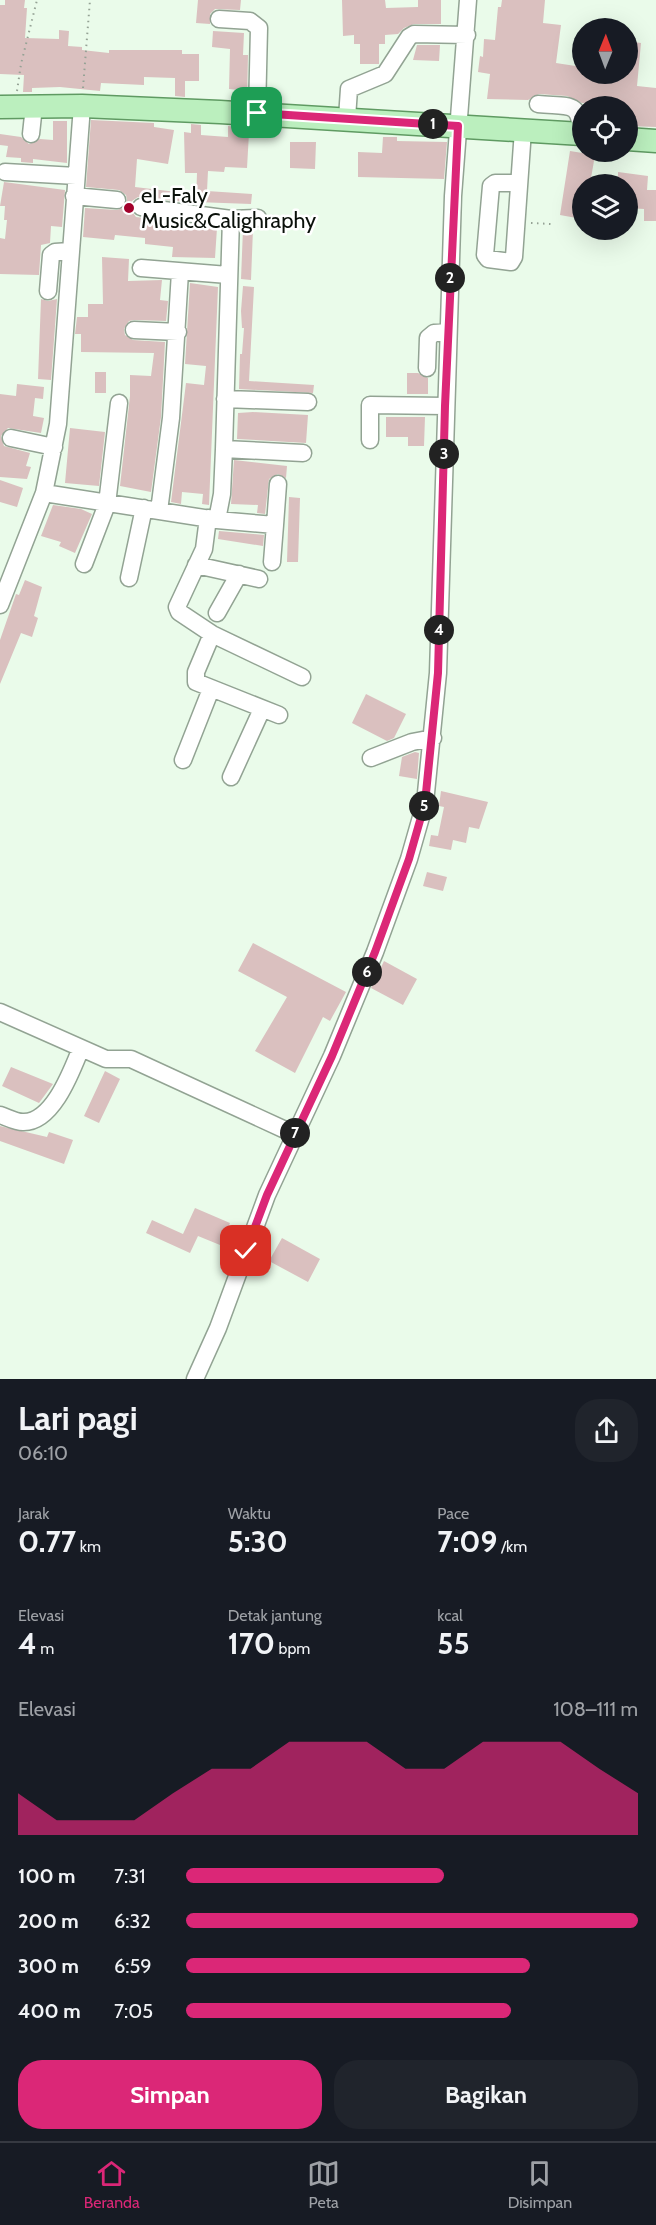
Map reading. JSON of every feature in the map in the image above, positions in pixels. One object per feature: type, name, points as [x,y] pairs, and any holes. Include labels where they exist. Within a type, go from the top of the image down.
[{"type":"main road","points":[[17,106],[82,106],[257,113],[572,133]]},
{"type":"main road","points":[[638,140],[656,141]]},
{"type":"street","points":[[195,1379],[218,1328],[267,1195],[337,1045],[409,859],[425,803],[438,673],[448,332],[458,126],[468,0]]},
{"type":"street","points":[[219,19],[250,21],[259,28],[257,113]]},
{"type":"street","points":[[347,118],[349,89],[385,74],[409,37],[414,34],[466,35]]},
{"type":"street","points":[[538,104],[572,108]]},
{"type":"street","points":[[17,106],[31,134]]},
{"type":"street","points":[[0,605],[44,493],[54,447],[82,106]]},
{"type":"street","points":[[519,183],[495,183],[491,186],[485,249],[488,259],[513,260],[519,183],[523,130]]},
{"type":"street","points":[[5,172],[76,176]]},
{"type":"street","points":[[75,196],[117,200]]},
{"type":"street","points":[[141,207],[231,219],[258,218]]},
{"type":"street","points":[[231,219],[222,494],[204,549],[177,607],[184,617],[212,634],[302,677]]},
{"type":"street","points":[[48,291],[51,255],[56,252],[70,251]]},
{"type":"street","points":[[141,268],[228,274]]},
{"type":"street","points":[[129,578],[167,461],[178,332],[180,272]]},
{"type":"street","points":[[134,330],[178,332]]},
{"type":"street","points":[[427,368],[428,338],[434,333],[448,332]]},
{"type":"street","points":[[225,399],[308,402]]},
{"type":"street","points":[[84,564],[107,504],[119,403]]},
{"type":"street","points":[[370,440],[370,405],[445,406]]},
{"type":"street","points":[[10,438],[54,447]]},
{"type":"street","points":[[224,449],[303,453]]},
{"type":"street","points":[[272,562],[278,484]]},
{"type":"street","points":[[44,493],[212,519],[275,525]]},
{"type":"street","points":[[196,564],[259,579]]},
{"type":"street","points":[[217,613],[239,574]]},
{"type":"street","points":[[212,634],[194,680],[211,689],[279,715]]},
{"type":"street","points":[[183,760],[211,689]]},
{"type":"street","points":[[231,777],[262,709]]},
{"type":"street","points":[[371,758],[412,742],[433,738]]},
{"type":"street","points":[[0,1012],[109,1060],[131,1059],[294,1134]]},
{"type":"street","points":[[0,1115],[23,1122],[44,1113],[61,1093],[81,1048]]},
{"type":"path","points":[[17,106],[21,64],[37,0]]},
{"type":"path","points":[[82,106],[90,0]]},
{"type":"path","points":[[516,221],[551,224]]},
{"type":"building","points":[[5,0],[25,0],[24,8],[27,8],[25,38],[59,39],[59,30],[69,31],[68,46],[82,47],[82,50],[109,53],[109,50],[182,50],[182,54],[199,54],[199,81],[185,81],[185,97],[175,96],[175,78],[144,77],[144,85],[101,83],[100,91],[60,87],[32,88],[32,92],[23,92],[24,75],[0,74],[0,5],[5,5]]},
{"type":"building","points":[[198,0],[241,0],[240,10],[215,9],[210,14],[210,24],[196,23]]},
{"type":"building","points":[[342,0],[385,0],[386,8],[418,7],[418,0],[441,0],[441,24],[414,24],[404,28],[398,34],[385,35],[385,44],[379,44],[379,64],[360,64],[360,44],[354,44],[354,35],[343,36]]},
{"type":"building","points":[[502,0],[545,0],[543,23],[561,25],[556,63],[572,65],[572,84],[637,84],[637,86],[656,88],[656,127],[638,126],[638,96],[572,96],[572,98],[539,94],[528,100],[487,99],[490,74],[478,72],[480,56],[483,57],[484,39],[495,40],[498,7],[501,7]]},
{"type":"building","points":[[213,31],[244,33],[243,55],[248,55],[247,100],[239,100],[239,90],[229,89],[230,49],[212,47]]},
{"type":"building","points":[[638,43],[641,43],[638,75]]},
{"type":"building","points":[[417,45],[440,45],[439,61],[413,60]]},
{"type":"building","points":[[91,120],[154,123],[154,127],[174,130],[168,164],[137,159],[135,187],[185,193],[185,202],[138,197],[132,201],[131,210],[136,217],[217,228],[215,258],[172,257],[173,247],[145,244],[145,238],[115,235],[114,240],[83,237],[85,208],[117,210],[125,207],[127,200],[126,195],[119,190],[86,187]]},
{"type":"building","points":[[53,121],[67,121],[67,163],[33,159],[33,163],[21,162],[21,158],[6,157],[8,146],[0,145],[0,134],[21,137],[29,144],[40,139],[53,140]]},
{"type":"building","points":[[191,124],[201,125],[201,135],[228,137],[228,126],[241,127],[241,132],[249,133],[247,168],[225,167],[224,172],[208,171],[207,191],[252,194],[251,204],[196,202],[197,173],[185,173],[184,132],[191,133]]},
{"type":"building","points":[[383,137],[397,137],[397,141],[447,142],[444,179],[358,177],[358,152],[382,153]]},
{"type":"building","points":[[290,142],[316,142],[315,169],[290,168]]},
{"type":"building","points":[[570,151],[572,151],[572,162],[594,162],[592,174],[572,174],[572,217],[560,215]]},
{"type":"building","points":[[638,175],[648,176],[647,190],[656,190],[656,221],[644,221],[644,209],[638,209]]},
{"type":"building","points":[[4,182],[65,190],[62,227],[51,226],[50,243],[41,245],[39,275],[0,274],[0,238],[5,239],[7,220],[4,220],[5,206],[0,206]]},
{"type":"building","points":[[243,229],[253,229],[251,280],[241,279]]},
{"type":"building","points":[[102,257],[129,259],[128,281],[162,280],[160,300],[168,301],[166,321],[134,320],[129,321],[124,329],[125,335],[133,340],[165,342],[161,417],[151,492],[120,486],[130,396],[130,375],[151,376],[154,353],[81,352],[81,334],[75,334],[77,317],[88,317],[88,304],[103,304]]},
{"type":"building","points":[[190,283],[218,287],[209,505],[202,504],[203,494],[182,492],[181,504],[171,502],[186,383],[204,385],[206,366],[185,364]]},
{"type":"building","points":[[243,286],[254,287],[249,381],[314,385],[313,393],[239,389],[240,354],[242,354],[244,328],[242,328],[241,311]]},
{"type":"building","points":[[41,299],[48,301],[57,299],[51,380],[38,379]]},
{"type":"building","points":[[95,372],[106,372],[106,393],[95,393]]},
{"type":"building","points":[[407,373],[418,373],[428,378],[428,394],[407,394]]},
{"type":"building","points":[[17,384],[44,387],[43,399],[35,398],[33,416],[44,418],[41,433],[8,428],[1,436],[4,446],[30,453],[26,466],[31,467],[27,479],[0,477],[0,394],[16,396]]},
{"type":"building","points":[[238,413],[308,415],[306,443],[237,439]]},
{"type":"building","points":[[386,417],[425,417],[424,446],[408,446],[408,437],[386,437]]},
{"type":"building","points":[[70,428],[105,432],[99,486],[65,483]]},
{"type":"building","points":[[234,460],[287,466],[286,478],[278,474],[269,479],[265,514],[257,513],[258,505],[231,504]]},
{"type":"building","points":[[0,480],[23,488],[17,507],[0,502]]},
{"type":"building","points":[[289,497],[300,498],[298,562],[287,562]]},
{"type":"building","points":[[53,505],[81,509],[92,514],[75,553],[59,546],[61,542],[41,536]]},
{"type":"building","points":[[219,531],[264,535],[263,546],[218,539]]},
{"type":"building","points":[[25,580],[42,587],[34,616],[38,618],[32,637],[21,633],[0,684],[0,640],[16,594],[19,595]]},
{"type":"building","points":[[366,694],[406,714],[394,738],[387,741],[352,723]]},
{"type":"building","points":[[415,752],[419,753],[417,779],[399,776],[402,757]]},
{"type":"building","points":[[441,791],[488,802],[479,829],[469,827],[466,843],[453,840],[451,850],[429,846],[431,835],[438,836],[444,807],[439,806]]},
{"type":"building","points":[[427,872],[447,877],[443,891],[423,886]]},
{"type":"building","points":[[253,943],[346,992],[330,1021],[323,1017],[295,1073],[255,1051],[287,997],[238,971]]},
{"type":"building","points":[[384,961],[417,979],[403,1005],[371,988]]},
{"type":"building","points":[[11,1067],[53,1084],[39,1103],[2,1086]]},
{"type":"building","points":[[105,1071],[120,1079],[99,1123],[84,1116]]},
{"type":"building","points":[[0,1126],[47,1137],[49,1132],[73,1140],[64,1164],[0,1141]]},
{"type":"building","points":[[195,1208],[230,1223],[220,1245],[198,1236],[190,1253],[146,1233],[152,1220],[183,1234]]},
{"type":"building","points":[[282,1238],[320,1259],[308,1282],[269,1261]]},
{"type":"place","name":"eL-Faly Music&Calighraphy","points":[[129,208]]},
{"type":"route","points":[[246,1251],[267,1195],[332,1056],[375,952],[409,859],[425,803],[438,673],[445,406],[458,126],[257,113]]}]
